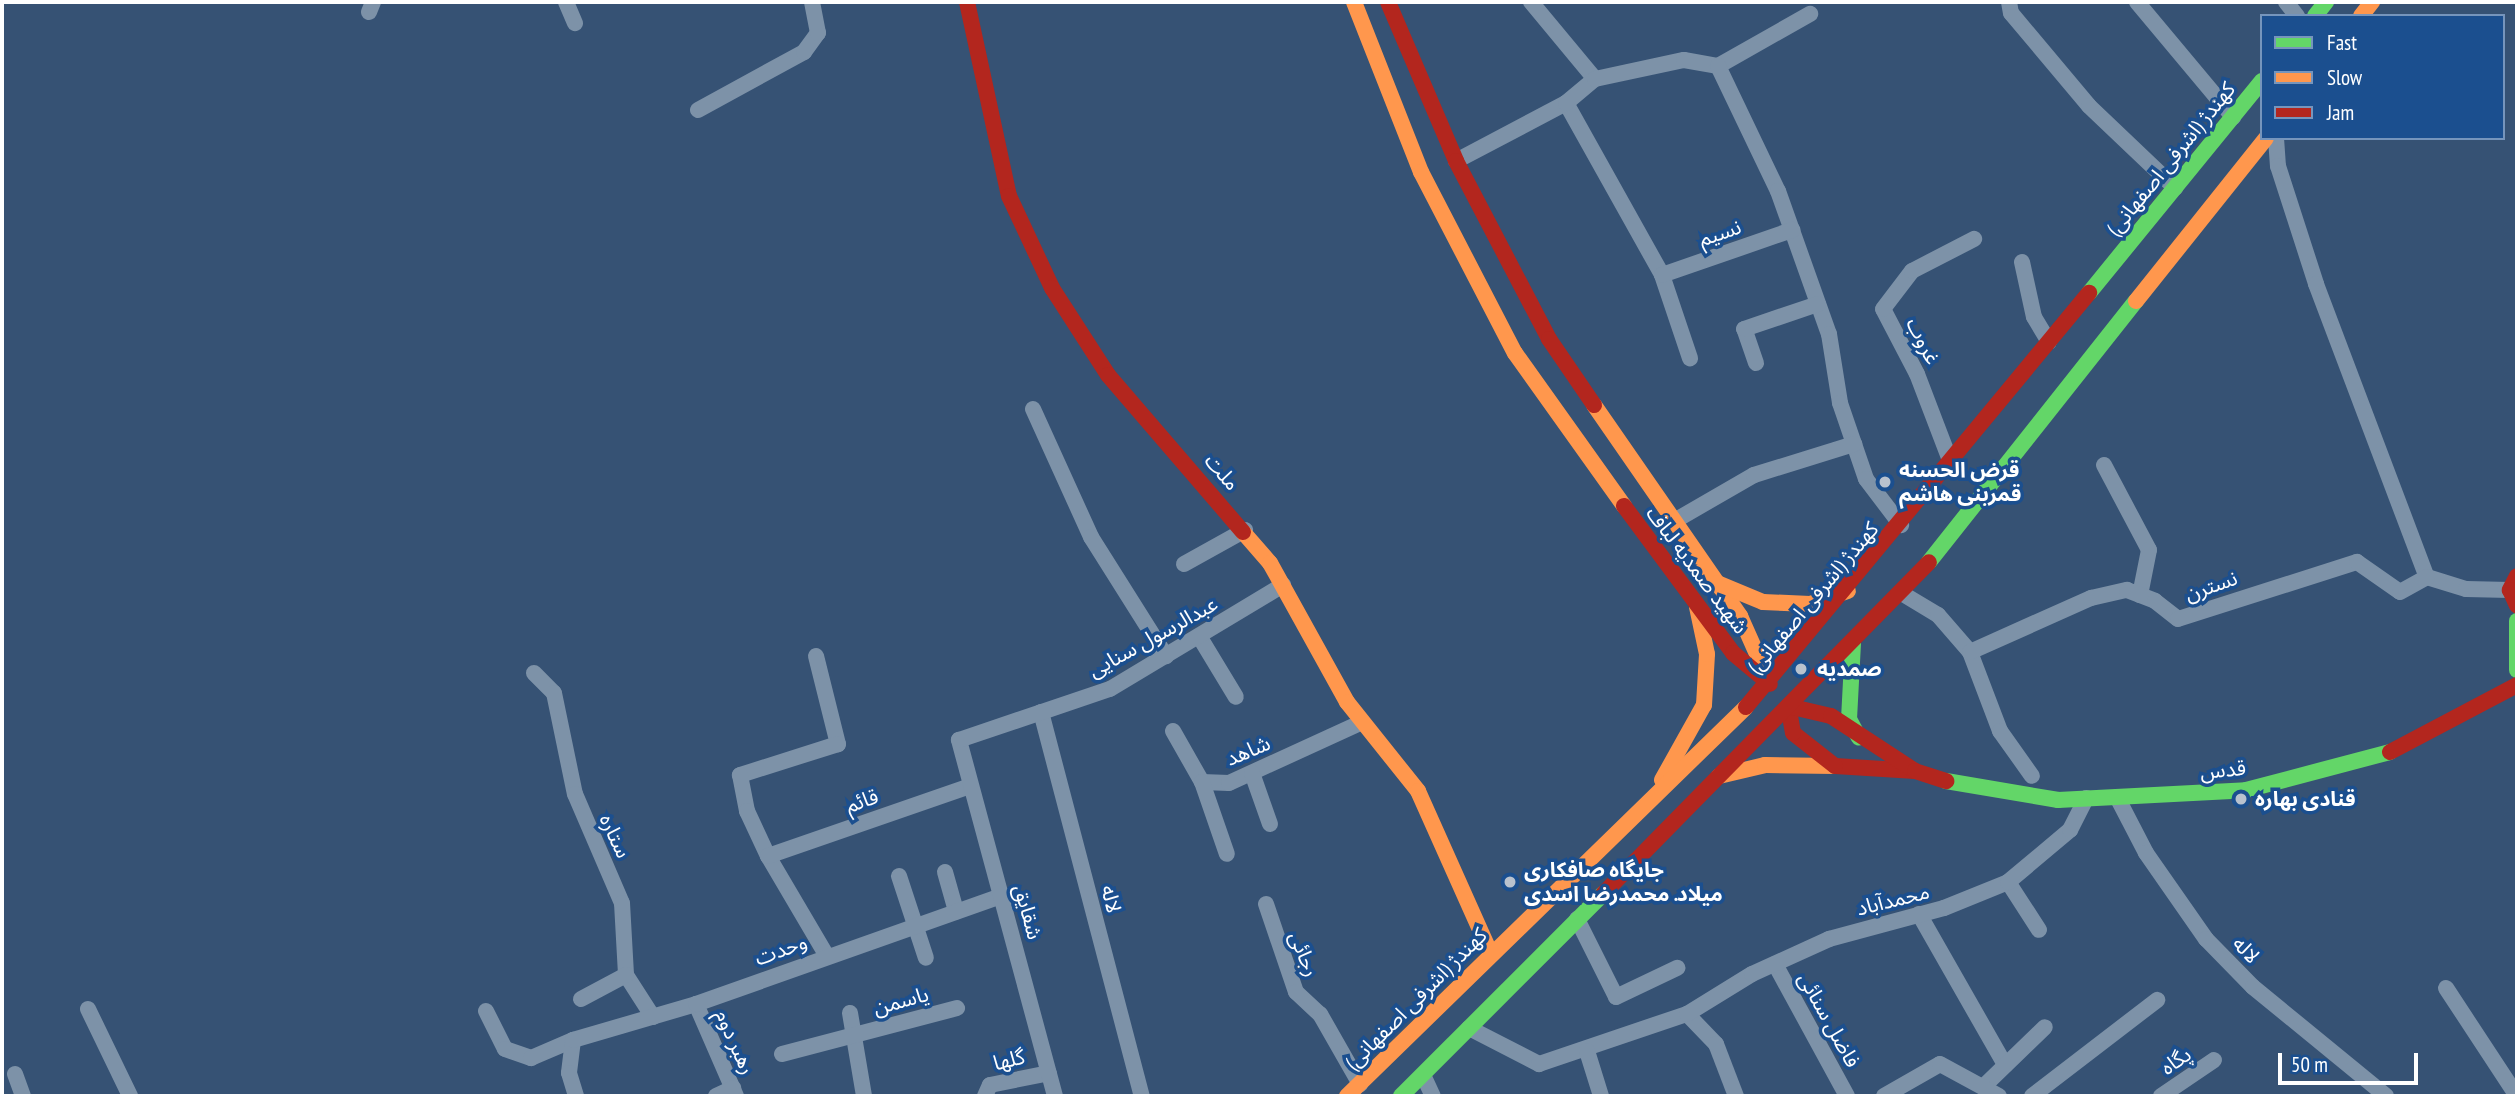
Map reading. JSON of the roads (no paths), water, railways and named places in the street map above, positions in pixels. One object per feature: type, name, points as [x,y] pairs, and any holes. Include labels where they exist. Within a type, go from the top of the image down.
[{"type":"main road","name":"ملت","points":[[967,2],[1009,196],[1052,288],[1108,375],[1245,530],[1283,585],[1362,722],[1418,791],[1491,954]]},
{"type":"main road","name":"شهید صمدیه لباف","points":[[1354,2],[1421,172],[1515,353],[1697,607],[1733,653],[1770,684]]},
{"type":"main road","name":"شهید صمدیه لباف","points":[[1388,2],[1456,160],[1549,339],[1717,583],[1770,684]]},
{"type":"main road","name":"کهندژ (اشرفی اصفهانی)","points":[[1347,1096],[1770,684],[2260,83]]},
{"type":"main road","points":[[1401,1096],[1788,706],[1903,594],[2264,140]]},
{"type":"main road","points":[[1614,492],[1641,471]]},
{"type":"main road","points":[[2515,581],[2517,606]]},
{"type":"main road","points":[[1717,583],[1763,602],[1810,604],[1848,590]]},
{"type":"main road","points":[[1650,802],[1703,705],[1707,654],[1697,607]]},
{"type":"main road","points":[[2517,621],[2517,670]]},
{"type":"main road","points":[[1853,643],[1849,719],[1859,738]]},
{"type":"main road","points":[[1770,684],[1788,706],[1793,733],[1835,766]]},
{"type":"main road","name":"قدس","points":[[1916,771],[2001,793],[2086,798],[2246,790],[2312,776],[2392,751],[2517,685]]},
{"type":"main road","points":[[1788,706],[1814,708],[1916,771]]},
{"type":"main road","points":[[1718,776],[1765,765],[1916,771]]},
{"type":"street","points":[[566,2],[575,23]]},
{"type":"street","points":[[698,110],[804,52],[818,33],[812,2]]},
{"type":"street","points":[[1531,2],[1595,79]]},
{"type":"street","points":[[2009,2],[2011,13],[2089,106],[2175,188]]},
{"type":"street","points":[[2137,2],[2233,117]]},
{"type":"street","points":[[1456,160],[1566,103],[1595,79],[1684,60],[1718,66],[1810,14]]},
{"type":"street","points":[[1718,66],[1792,230],[1818,304],[1854,444],[1866,479],[1901,525]]},
{"type":"street","points":[[1566,103],[1662,275],[1690,358]]},
{"type":"street","points":[[2276,140],[2278,166],[2316,285],[2427,577],[2466,589],[2515,581]]},
{"type":"street","name":"نسیم","points":[[1662,275],[1792,230]]},
{"type":"street","name":"غروب","points":[[1951,463],[1917,374],[1883,309],[1912,271],[1974,239]]},
{"type":"street","points":[[2022,262],[2034,317],[2049,342]]},
{"type":"street","points":[[1756,363],[1744,329],[1818,304]]},
{"type":"street","points":[[1033,409],[1091,537],[1166,656]]},
{"type":"street","points":[[1676,520],[1754,475],[1854,444]]},
{"type":"street","points":[[1970,652],[2091,598],[2127,590],[2140,595],[2149,550],[2104,465]]},
{"type":"street","points":[[1184,564],[1245,530]]},
{"type":"street","name":"نسترن","points":[[2140,595],[2178,620],[2357,562],[2400,592],[2427,577]]},
{"type":"street","name":"عبدالرسول سنایی","points":[[959,740],[1110,689],[1283,585]]},
{"type":"street","points":[[1903,594],[1938,615],[1970,652],[2000,731],[2032,776]]},
{"type":"street","points":[[1199,636],[1237,697]]},
{"type":"street","points":[[816,656],[838,744],[740,775],[747,811],[768,856],[827,956]]},
{"type":"street","name":"ستاره","points":[[534,673],[554,693],[575,793],[622,903],[626,975],[653,1017]]},
{"type":"street","name":"لاله","points":[[1041,712],[1142,1096]]},
{"type":"street","name":"شاهد","points":[[1173,731],[1202,782],[1229,783],[1362,722]]},
{"type":"street","name":"شقایق","points":[[959,740],[1003,895],[1055,1096]]},
{"type":"street","points":[[1252,773],[1270,824]]},
{"type":"street","points":[[1202,782],[1227,854]]},
{"type":"street","name":"قائم","points":[[768,856],[970,786]]},
{"type":"street","name":"لاله","points":[[2117,797],[2146,853],[2206,939],[2252,987],[2386,1096]]},
{"type":"street","name":"محمدآباد","points":[[1469,1028],[1539,1064],[1587,1051],[1687,1014],[1775,964],[1829,939],[1919,914],[2008,882],[2070,830],[2086,798]]},
{"type":"street","points":[[945,872],[956,911]]},
{"type":"street","points":[[900,876],[926,958]]},
{"type":"street","points":[[2008,882],[2039,930]]},
{"type":"street","name":"وحدت","points":[[486,1011],[505,1049],[531,1058],[573,1040],[696,1004],[1003,895]]},
{"type":"street","name":"رجائی","points":[[1266,904],[1296,992],[1320,1014],[1360,1084]]},
{"type":"street","points":[[1919,914],[2005,1065]]},
{"type":"street","points":[[1577,919],[1616,998],[1677,968]]},
{"type":"street","name":"فاضل سنائی","points":[[1775,964],[1847,1096]]},
{"type":"street","points":[[581,999],[626,975]]},
{"type":"street","points":[[2446,988],[2517,1096]]},
{"type":"street","points":[[2032,1096],[2158,1000]]},
{"type":"street","name":"رهبر دوم","points":[[696,1004],[734,1092]]},
{"type":"street","name":"یاسمن","points":[[782,1054],[957,1008]]},
{"type":"street","points":[[88,1009],[130,1096]]},
{"type":"street","points":[[850,1013],[864,1096]]},
{"type":"street","points":[[1687,1014],[1716,1044],[1736,1096]]},
{"type":"street","points":[[1983,1087],[2045,1027]]},
{"type":"street","points":[[573,1040],[569,1073],[576,1096]]},
{"type":"street","points":[[1587,1051],[1601,1096]]},
{"type":"street","name":"پگاه","points":[[2161,1096],[2214,1060]]},
{"type":"street","points":[[1884,1096],[1940,1064],[1999,1096]]},
{"type":"street","name":"گلها","points":[[985,1096],[990,1085],[1049,1073]]},
{"type":"street","points":[[15,1074],[23,1096]]},
{"type":"street","points":[[1423,1075],[1433,1096]]},
{"type":"street","points":[[716,1096],[734,1092]]},
{"type":"place","name":"قرض الحسنه قمربنی هاشم","points":[[1885,482]]},
{"type":"place","name":"صمدیه","points":[[1801,669]]},
{"type":"place","name":"قنادی بهاره","points":[[2241,799]]},
{"type":"place","name":"جایگاه صافکاری میلاد. محمدرضا اسدی","points":[[1510,882]]}]
